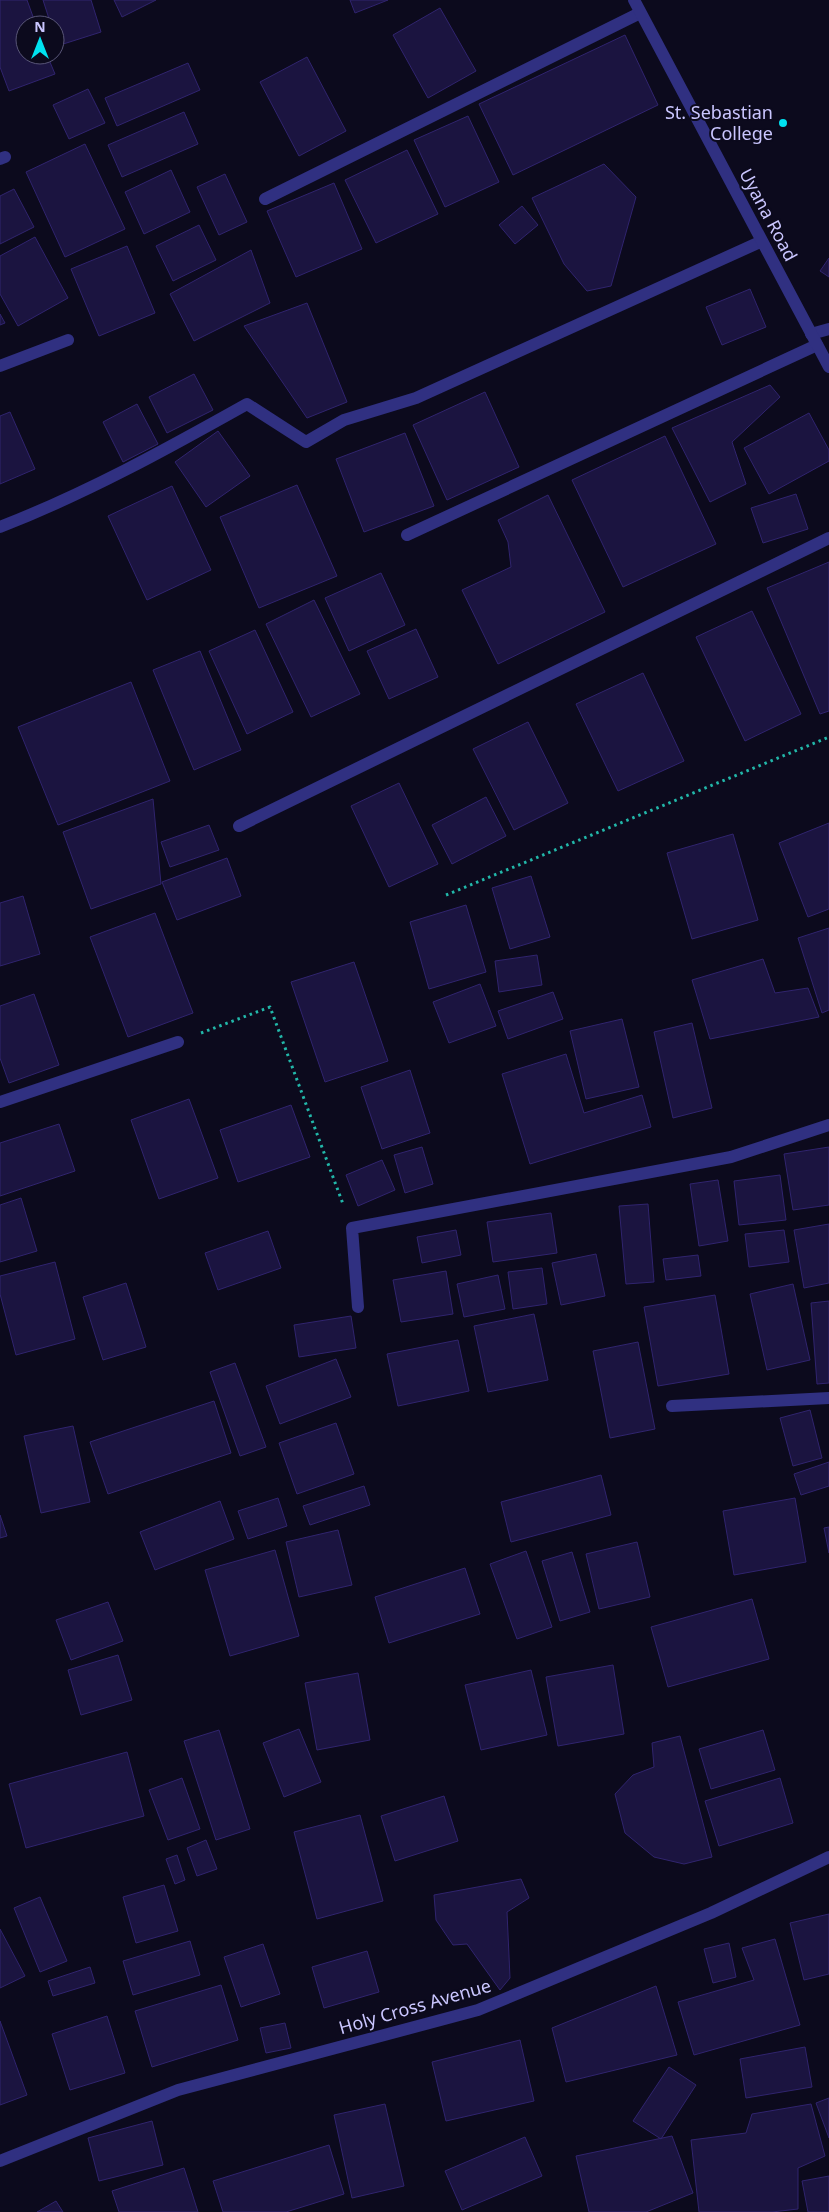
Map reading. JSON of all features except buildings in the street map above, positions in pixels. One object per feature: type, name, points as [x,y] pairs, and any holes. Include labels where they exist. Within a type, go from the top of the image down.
[{"type":"street","name":"Uyana Road","points":[[634,0],[829,366]]},
{"type":"street","points":[[265,199],[640,12]]},
{"type":"street","points":[[0,528],[58,504],[150,459],[247,404],[306,442],[344,420],[416,398],[760,242],[763,244]]},
{"type":"street","points":[[406,535],[814,340],[829,329]]},
{"type":"street","points":[[0,366],[68,340]]},
{"type":"street","points":[[239,826],[829,538]]},
{"type":"street","points":[[0,1102],[178,1042]]},
{"type":"street","points":[[358,1307],[352,1228],[731,1157],[829,1126]]},
{"type":"street","points":[[672,1406],[829,1398]]},
{"type":"street","name":"Holy Cross Avenue","points":[[0,2161],[178,2090],[478,2010],[711,1913],[829,1857]]},
{"type":"path","points":[[446,895],[829,736]]},
{"type":"path","points":[[178,1042],[270,1007],[352,1228]]},
{"type":"place","name":"St. Sebastian College","points":[[783,123]]}]
